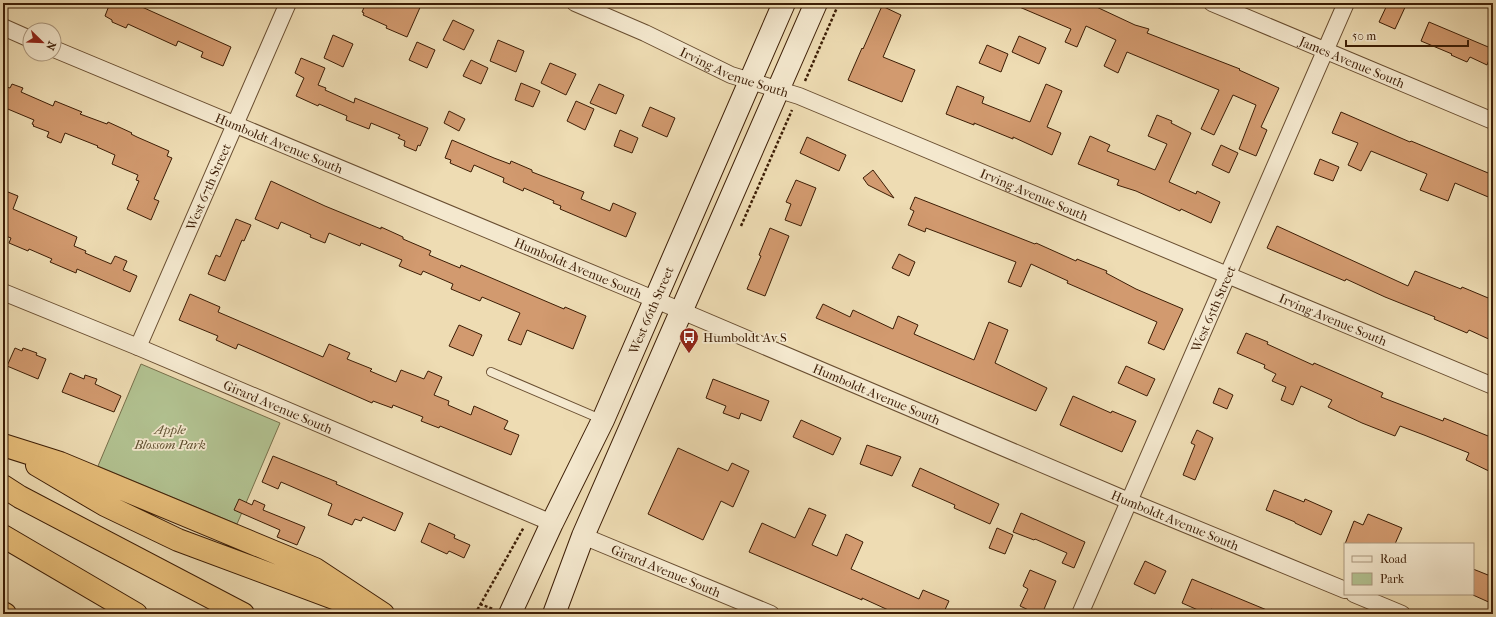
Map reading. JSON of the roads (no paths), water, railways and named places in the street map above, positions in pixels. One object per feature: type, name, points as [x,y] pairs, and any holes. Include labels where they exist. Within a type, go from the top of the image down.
[{"type":"highway","points":[[3,445],[104,505],[178,540],[376,614]]},
{"type":"highway","points":[[3,445],[60,463],[315,569],[383,614]]},
{"type":"highway","points":[[3,486],[20,497],[243,614]]},
{"type":"highway","points":[[3,536],[136,614]]},
{"type":"main road","name":"West 66th Street","points":[[510,614],[552,523],[603,420],[784,3]]},
{"type":"main road","points":[[554,614],[583,536],[681,312],[789,93],[816,3]]},
{"type":"street","name":"West 67th Street","points":[[138,347],[288,3]]},
{"type":"street","name":"Irving Avenue South","points":[[575,3],[645,33],[731,75],[789,93],[1493,386]]},
{"type":"street","name":"James Avenue South","points":[[1212,3],[1493,121]]},
{"type":"street","name":"West 65th Street","points":[[1080,614],[1346,3]]},
{"type":"street","points":[[3,27],[22,35]]},
{"type":"street","name":"Humboldt Avenue South","points":[[62,52],[655,300],[1129,501],[1344,590]]},
{"type":"street","name":"Girard Avenue South","points":[[3,292],[138,347],[552,523]]},
{"type":"street","name":"Girard Avenue South","points":[[583,536],[771,614]]},
{"type":"street","points":[[1356,595],[1402,614]]},
{"type":"lane","points":[[492,372],[603,420]]},
{"type":"place","name":"Humboldt Av S","points":[[689,354]]},
{"type":"park label","name":"Apple Blossom Park","points":[[170,436]]}]
